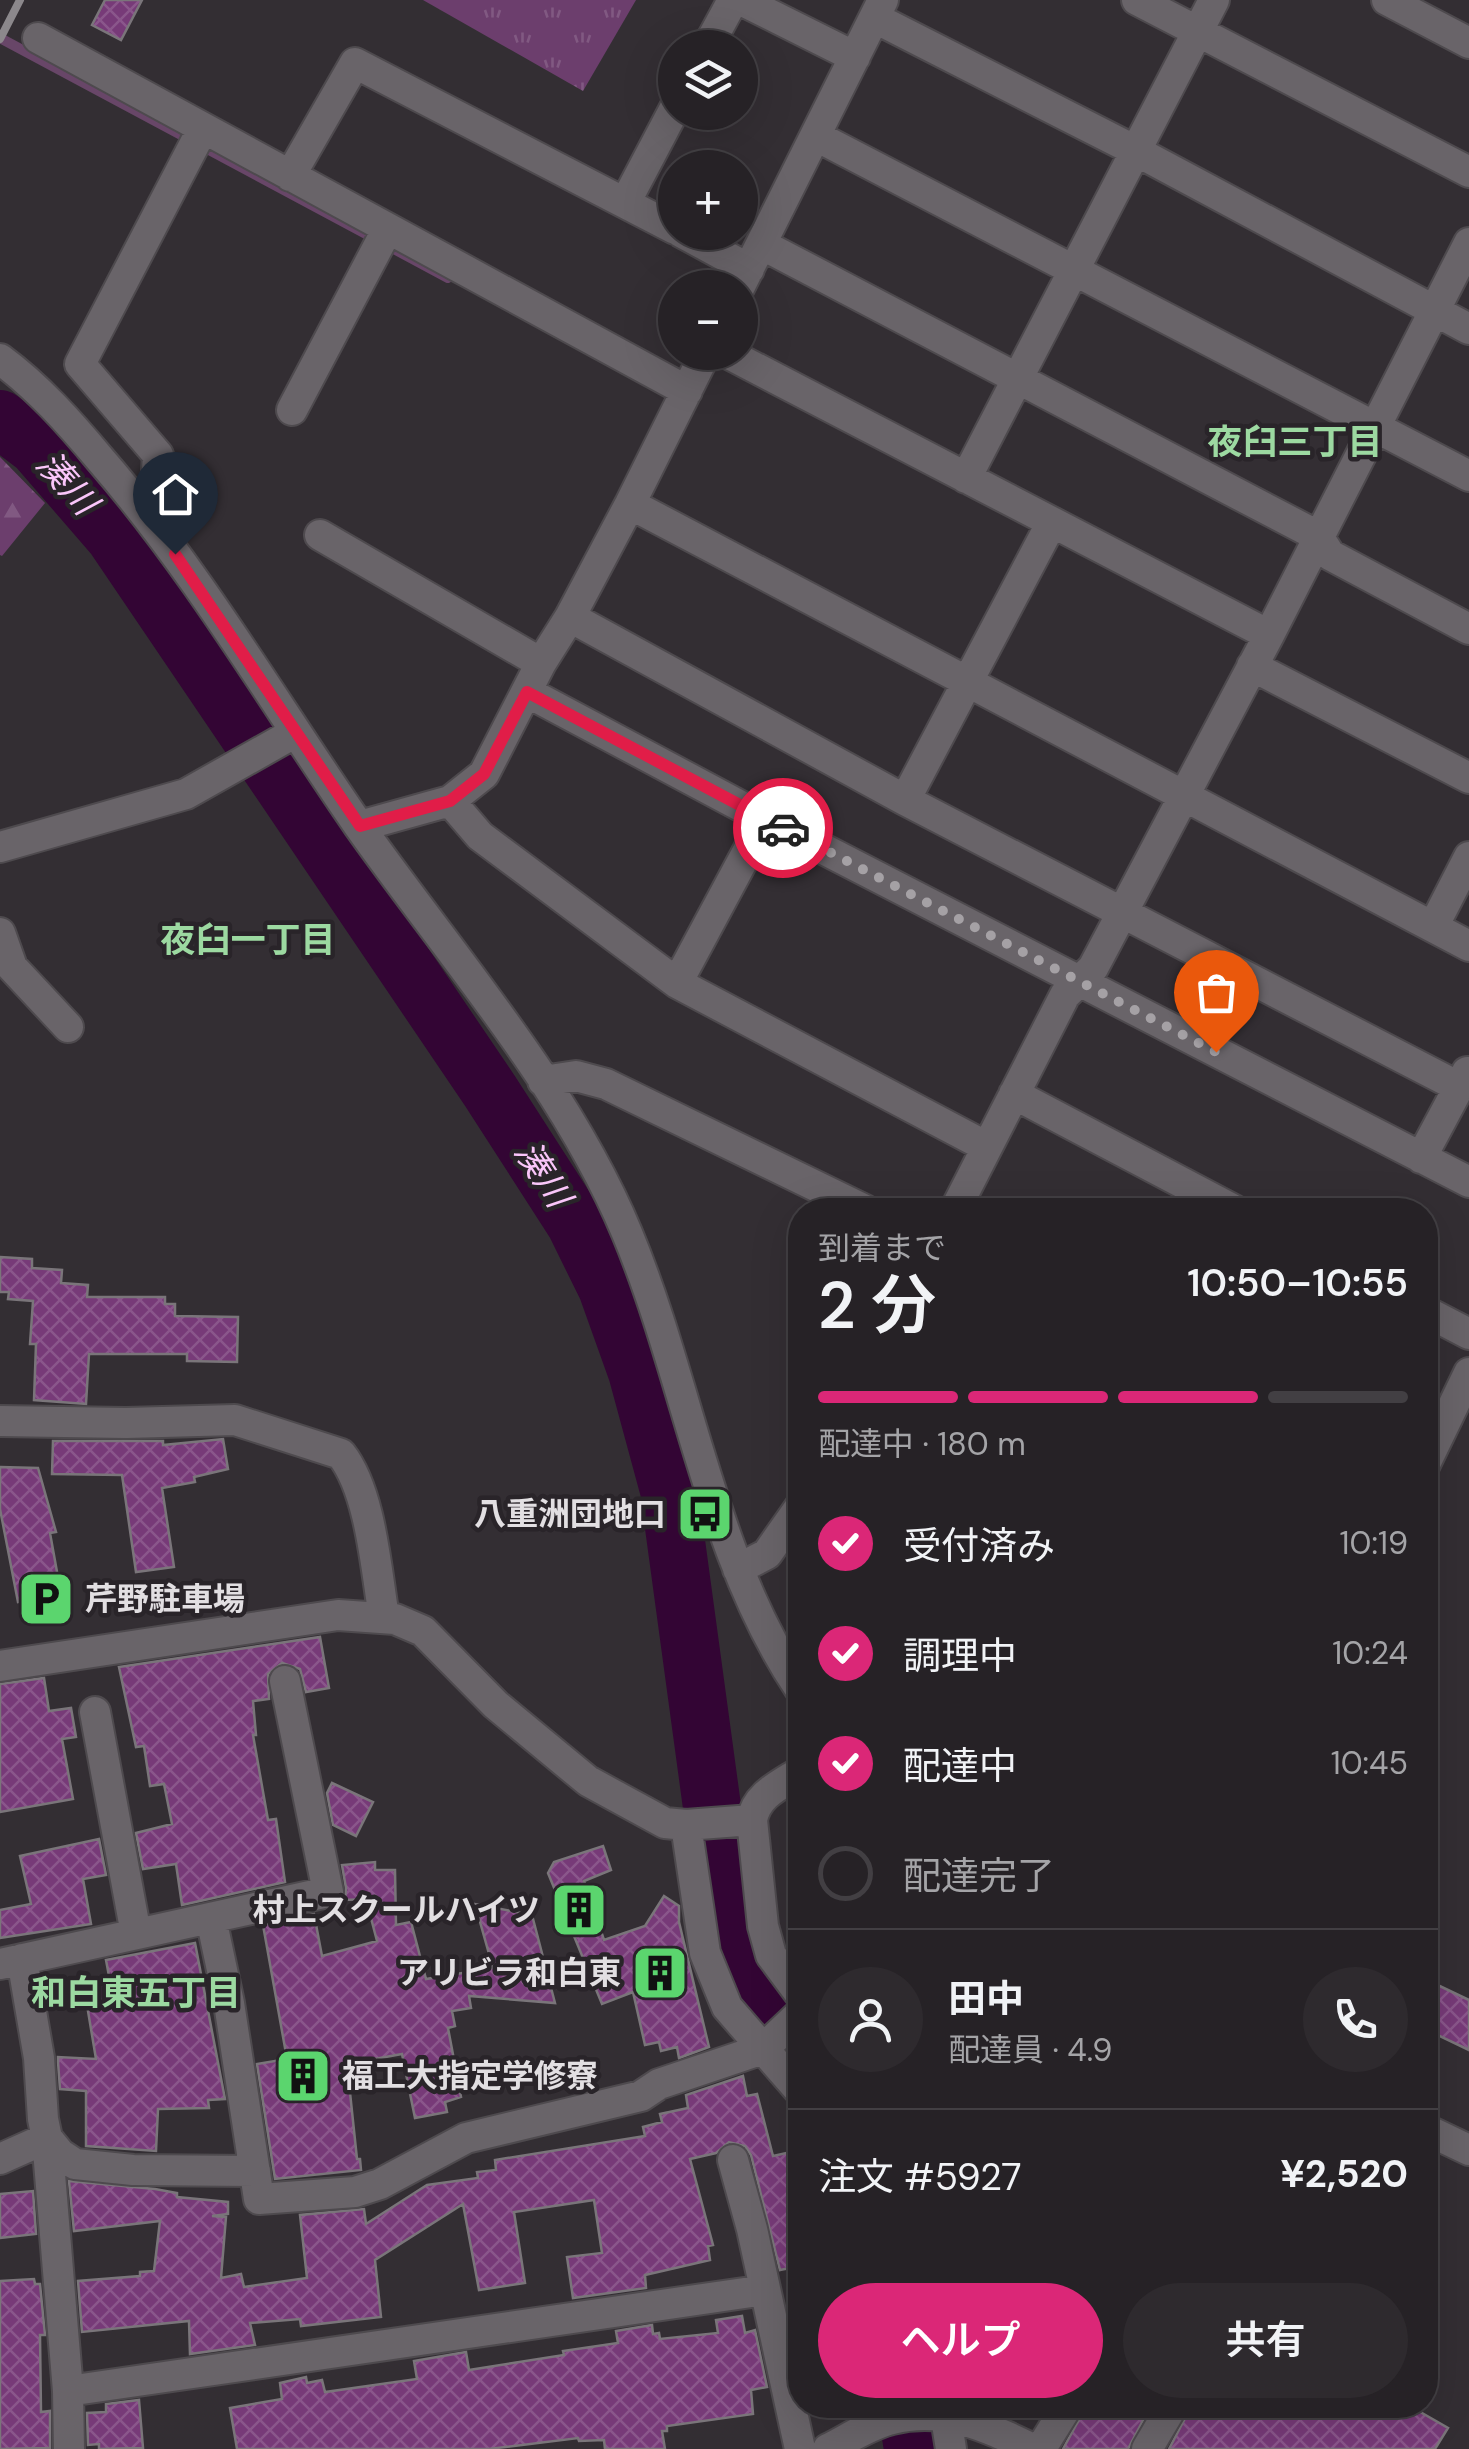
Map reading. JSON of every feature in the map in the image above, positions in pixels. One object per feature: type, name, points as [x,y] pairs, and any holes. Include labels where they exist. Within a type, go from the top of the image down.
[{"type":"street","points":[[717,30],[733,0]]},
{"type":"street","points":[[741,0],[855,57]]},
{"type":"street","points":[[1137,0],[1469,172]]},
{"type":"street","points":[[966,478],[1214,0]]},
{"type":"street","points":[[1386,0],[1469,43]]},
{"type":"street","points":[[750,267],[879,9],[1469,329]]},
{"type":"street","points":[[38,38],[687,391]]},
{"type":"street","points":[[290,176],[355,63],[658,220]]},
{"type":"street","points":[[138,502],[156,486],[158,455],[80,364],[202,130]]},
{"type":"street","points":[[626,203],[664,130]]},
{"type":"street","points":[[816,136],[1469,476]]},
{"type":"street","points":[[292,410],[387,230]]},
{"type":"street","points":[[960,1198],[1065,995],[1092,968],[1269,635],[1469,243]]},
{"type":"street","points":[[716,250],[1019,379],[1318,536],[1330,555],[1469,629]]},
{"type":"street","points":[[0,359],[66,419],[138,502],[360,826],[543,1080],[594,1164],[626,1230],[659,1320],[738,1569],[774,1650],[788,1671]]},
{"type":"street","points":[[758,369],[1269,635]]},
{"type":"street","points":[[360,826],[450,801],[484,774],[541,662],[570,617],[630,504],[697,370]]},
{"type":"street","points":[[630,504],[1469,946]]},
{"type":"street","points":[[905,800],[1052,522]]},
{"type":"street","points":[[320,535],[541,662]]},
{"type":"street","points":[[570,617],[905,800],[1464,1078],[1421,1158]]},
{"type":"street","points":[[1252,666],[1469,778]]},
{"type":"street","points":[[527,692],[1469,1182]]},
{"type":"street","points":[[0,847],[186,794],[296,732]]},
{"type":"street","points":[[450,801],[480,836],[676,983],[987,1147]]},
{"type":"street","points":[[676,983],[765,819]]},
{"type":"street","points":[[1433,926],[1469,857]]},
{"type":"street","points":[[0,933],[12,968],[68,1027]]},
{"type":"street","points":[[543,1080],[576,1076],[606,1084],[841,1198]]},
{"type":"street","points":[[1014,1094],[1211,1198]]},
{"type":"street","points":[[1438,1318],[1469,1334]]},
{"type":"street","points":[[1438,1437],[1469,1374]]},
{"type":"street","points":[[0,1420],[235,1420],[341,1454],[349,1464],[364,1507],[384,1617]]},
{"type":"street","points":[[738,1569],[767,1554],[788,1524]]},
{"type":"street","points":[[0,1666],[338,1615],[384,1617],[424,1631],[496,1706],[588,1781],[666,1823],[745,1820]]},
{"type":"street","points":[[69,2449],[68,2391],[39,2058],[11,1961],[328,1892],[285,1681]]},
{"type":"street","points":[[95,1712],[136,1934]]},
{"type":"street","points":[[788,1780],[763,1796],[745,1820],[763,1926],[771,1954],[788,1972]]},
{"type":"street","points":[[692,1825],[705,1954],[727,2006],[788,2077]]},
{"type":"street","points":[[211,1918],[230,2004],[259,2200],[354,2192],[380,2184],[466,2138],[641,2096],[659,2084],[763,2048],[788,2025]]},
{"type":"street","points":[[1438,2135],[1469,2150]]},
{"type":"street","points":[[47,2138],[75,2164],[132,2170],[255,2171]]},
{"type":"street","points":[[0,2159],[47,2138]]},
{"type":"street","points":[[732,2160],[788,2394]]},
{"type":"street","points":[[68,2391],[765,2290]]},
{"type":"street","points":[[793,2418],[800,2449]]},
{"type":"street","points":[[828,2449],[882,2426],[914,2418]]},
{"type":"street","points":[[946,2418],[952,2449]]},
{"type":"street","points":[[952,2418],[982,2449]]},
{"type":"street","points":[[967,2418],[1035,2449],[1045,2442],[1060,2418]]},
{"type":"street","points":[[1147,2449],[1165,2418]]},
{"type":"green space","points":[[423,0],[636,0],[583,91]]},
{"type":"green space","points":[[0,457],[45,503],[2,556],[0,555]]},
{"type":"building","points":[[105,0],[142,0],[121,40],[92,25]]},
{"type":"building","points":[[0,1257],[32,1259],[32,1268],[62,1270],[61,1283],[88,1285],[87,1297],[165,1297],[165,1304],[175,1304],[175,1316],[238,1317],[237,1362],[187,1361],[187,1354],[89,1354],[86,1404],[34,1400],[36,1344],[30,1344],[33,1301],[8,1299],[9,1292],[0,1292]]},
{"type":"building","points":[[223,1439],[228,1469],[194,1477],[195,1482],[162,1488],[174,1567],[136,1572],[122,1475],[52,1474],[53,1441],[163,1441],[163,1445]]},
{"type":"building","points":[[0,1467],[38,1468],[56,1532],[50,1533],[61,1594],[18,1602],[0,1509]]},
{"type":"building","points":[[320,1637],[329,1688],[306,1692],[300,1669],[282,1663],[268,1674],[269,1699],[253,1701],[253,1735],[268,1820],[276,1819],[285,1882],[182,1905],[176,1864],[143,1869],[136,1833],[172,1824],[164,1784],[150,1786],[144,1746],[136,1747],[119,1667]]},
{"type":"building","points":[[44,1678],[49,1711],[71,1708],[76,1737],[62,1739],[73,1799],[0,1812],[0,1684]]},
{"type":"building","points":[[332,1783],[373,1802],[356,1836],[333,1825],[327,1793]]},
{"type":"building","points":[[99,1839],[106,1875],[83,1879],[91,1924],[0,1938],[0,1910],[31,1904],[20,1856]]},
{"type":"building","points":[[603,1846],[611,1870],[584,1881],[604,1940],[645,1926],[664,1896],[679,1906],[679,1922],[709,2047],[679,2058],[677,2047],[661,2051],[659,2042],[645,2045],[633,1992],[602,2004],[548,1873],[554,1862]]},
{"type":"building","points":[[375,1862],[375,1870],[395,1870],[396,1925],[411,1922],[426,1979],[493,1968],[475,1904],[532,1915],[555,2003],[469,1996],[471,2008],[452,2011],[455,2026],[448,2028],[461,2097],[445,2102],[447,2112],[415,2118],[402,2054],[347,2064],[361,2170],[275,2179],[257,2064],[287,2059],[263,1925],[314,1914],[322,1956],[377,1941],[366,1899],[345,1900],[342,1865]]},
{"type":"building","points":[[195,1943],[225,2099],[208,2100],[209,2108],[158,2109],[156,2151],[86,2146],[86,2091],[60,2089],[58,2062],[58,2057],[96,2059],[83,1981],[109,1976],[106,1960]]},
{"type":"building","points":[[1438,1985],[1469,2000],[1469,2050],[1438,2035]]},
{"type":"building","points":[[743,2076],[747,2096],[757,2094],[773,2156],[788,2153],[788,2268],[780,2270],[751,2155],[745,2146],[729,2142],[716,2153],[690,2159],[713,2245],[708,2246],[710,2260],[645,2275],[646,2288],[573,2298],[567,2257],[602,2253],[594,2200],[514,2212],[525,2283],[479,2290],[463,2204],[375,2260],[381,2317],[301,2326],[300,2319],[250,2323],[255,2345],[190,2354],[189,2321],[82,2332],[78,2281],[140,2276],[140,2272],[154,2271],[160,2221],[74,2231],[69,2181],[155,2189],[177,2193],[177,2197],[228,2202],[228,2214],[212,2216],[226,2217],[221,2278],[241,2274],[244,2287],[307,2278],[300,2215],[364,2209],[366,2224],[427,2185],[478,2178],[477,2172],[496,2170],[495,2160],[645,2136],[643,2127],[662,2122],[660,2114],[688,2108],[686,2095]]},
{"type":"building","points":[[33,2191],[36,2234],[0,2238],[0,2194]]},
{"type":"building","points":[[34,2279],[35,2284],[40,2284],[45,2335],[40,2335],[41,2412],[50,2411],[50,2448],[0,2449],[0,2281]]},
{"type":"building","points":[[742,2316],[745,2333],[755,2330],[767,2387],[751,2390],[753,2414],[667,2426],[667,2431],[662,2431],[665,2449],[605,2449],[604,2440],[578,2438],[489,2449],[237,2449],[230,2408],[282,2399],[280,2383],[306,2377],[307,2383],[322,2380],[325,2392],[417,2379],[414,2361],[466,2352],[469,2370],[618,2343],[616,2331],[652,2325],[653,2334],[659,2333],[660,2339],[718,2333],[716,2320]]},
{"type":"building","points":[[139,2400],[143,2448],[99,2449],[99,2444],[88,2445],[87,2413],[106,2412],[106,2404]]},
{"type":"building","points":[[1080,2418],[1144,2418],[1128,2449],[1063,2449]]},
{"type":"building","points":[[1185,2418],[1431,2418],[1448,2428],[1435,2449],[1169,2449]]},
{"type":"waterway","points":[[0,38],[448,278]]},
{"type":"waterway","name":"湊川","points":[[0,419],[37,447],[114,536],[490,1091],[575,1223],[607,1288],[637,1372],[669,1490],[734,1969],[788,2039]]},
{"type":"waterway","name":"湊川","points":[[908,2418],[913,2449]]},
{"type":"railway","points":[[0,39],[20,0]]},
{"type":"way so far","points":[[783,828],[1216,1052]]},
{"type":"place","name":"八重洲団地口","points":[[705,1514]]},
{"type":"place","name":"芹野駐車場","points":[[46,1599]]},
{"type":"place","name":"村上スクールハイツ","points":[[579,1910]]},
{"type":"place","name":"アリビラ和白東","points":[[660,1973]]},
{"type":"place","name":"福工大指定学修寮","points":[[303,2076]]},
{"type":"district","name":"夜臼三丁目","points":[[1295,442]]},
{"type":"district","name":"夜臼一丁目","points":[[248,940]]},
{"type":"district","name":"和白東五丁目","points":[[136,1993]]},
{"type":"route","points":[[175,554],[360,826],[450,801],[484,774],[527,692],[783,828]]}]
